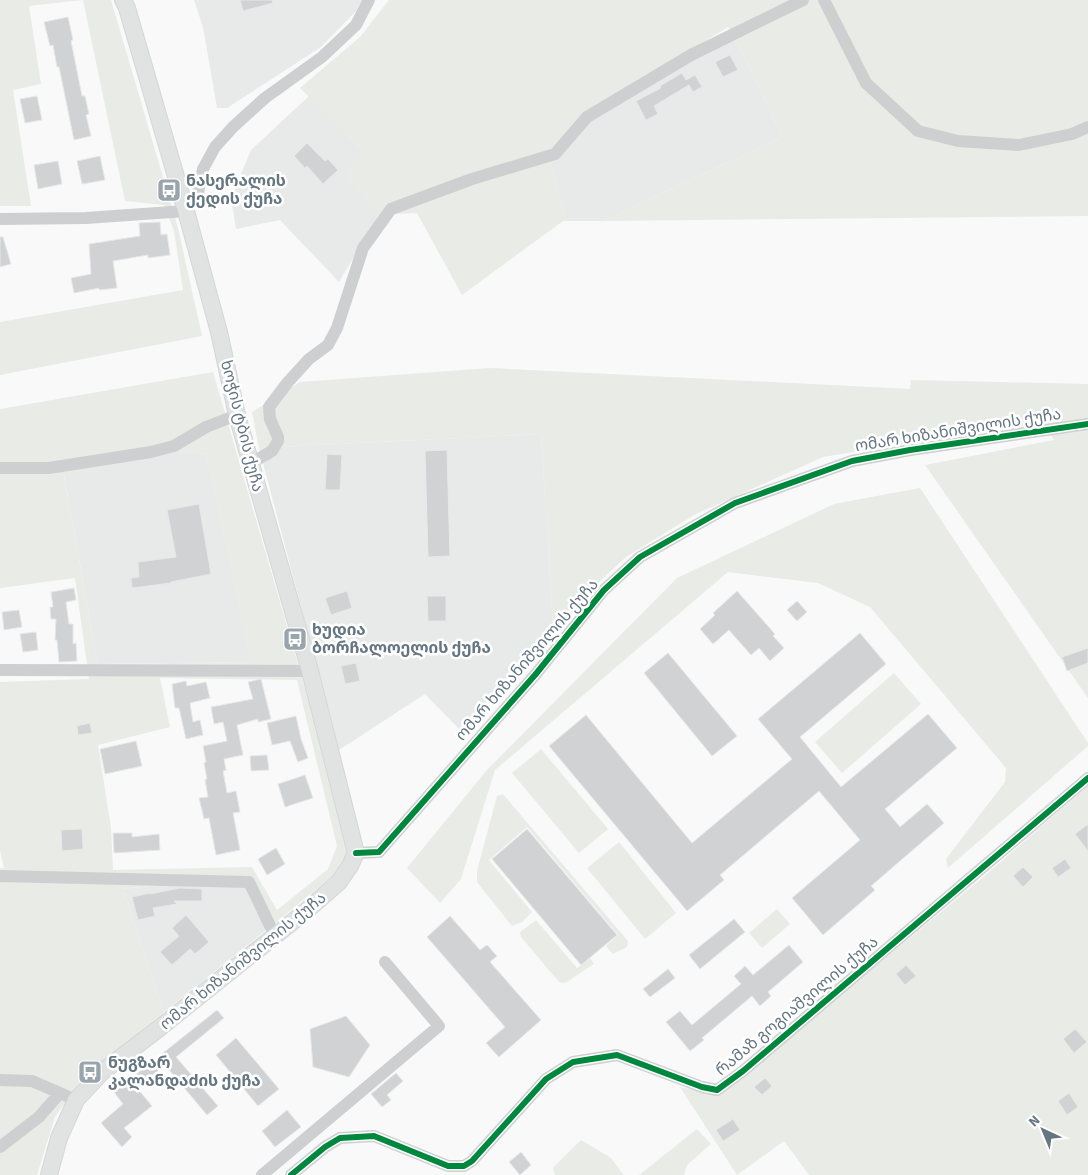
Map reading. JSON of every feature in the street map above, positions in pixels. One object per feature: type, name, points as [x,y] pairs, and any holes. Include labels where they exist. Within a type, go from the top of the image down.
[{"type":"main road","name":"ხოჭის ტბის ქუჩა","points":[[123,0],[127,8],[186,211],[219,332],[238,415],[310,671],[356,853]]},
{"type":"main road","name":"ომარ ხიზანიშვილის ქუჩა","points":[[49,1175],[59,1138],[76,1100],[102,1072],[275,936],[339,882],[356,853]]},
{"type":"street","points":[[0,219],[86,218],[186,211],[198,193],[203,169],[215,147],[233,127],[265,98],[322,57],[356,24],[369,0]]},
{"type":"street","points":[[251,463],[272,451],[278,442],[278,437],[270,418],[269,407],[309,359],[328,345],[337,328],[363,248],[391,209],[472,179],[555,154],[588,116],[691,55],[803,0]]},
{"type":"street","points":[[824,0],[866,83],[918,131],[958,141],[1019,145],[1072,134],[1088,127]]},
{"type":"street","points":[[0,468],[50,468],[151,452],[174,446],[206,427],[238,415]]},
{"type":"street","name":"ომარ ხიზანიშვილის ქუჩა","points":[[356,853],[379,852],[535,674],[604,590],[640,557],[734,504],[852,461],[910,450],[1088,424]]},
{"type":"street","points":[[0,670],[310,671]]},
{"type":"street","name":"რამაზ გოგიაშვილის ქუჩა","points":[[291,1175],[325,1147],[340,1138],[374,1136],[463,1171],[546,1079],[574,1062],[617,1055],[702,1087],[717,1090],[1088,778]]},
{"type":"street","points":[[0,876],[249,882],[275,936]]},
{"type":"street","points":[[262,1175],[439,1026],[385,962]]},
{"type":"street","points":[[0,1080],[32,1081],[76,1100]]},
{"type":"street","points":[[0,1147],[39,1117],[60,1093]]},
{"type":"shaded area","points":[[0,0],[83,0],[29,6],[41,84],[13,90],[31,206],[0,206]]},
{"type":"shaded area","points":[[83,0],[111,0],[178,228],[202,336],[0,375],[0,322],[183,290],[174,231],[164,205],[125,201]]},
{"type":"shaded area","points":[[194,0],[364,0],[361,6],[321,47],[227,108],[217,108],[203,27]]},
{"type":"shaded area","points":[[389,0],[1088,0],[1088,216],[602,221],[782,137],[728,27],[583,116],[549,157],[567,221],[563,221],[462,295],[417,213],[379,215],[344,174],[364,152],[300,88],[360,37]]},
{"type":"shaded area","points":[[733,34],[782,137],[602,221],[567,221],[549,157],[583,116]]},
{"type":"shaded area","points":[[309,96],[364,152],[379,215],[339,282],[280,220],[236,229],[231,198],[251,150]]},
{"type":"shaded area","points":[[490,368],[910,389],[911,380],[1088,384],[1088,698],[925,465],[1054,440],[1044,425],[907,443],[823,457],[694,515],[626,557],[553,625],[541,434],[259,448],[252,412],[300,382]]},
{"type":"shaded area","points":[[213,372],[326,760],[350,853],[340,870],[275,923],[250,875],[123,889],[164,1012],[82,1078],[55,1117],[37,1175],[0,1175],[0,868],[4,868],[0,850],[0,682],[89,679],[75,578],[0,588],[0,409]],"holes":[[[177,451],[206,454],[250,662],[98,664],[64,476]],[[160,678],[297,680],[337,846],[328,869],[277,910],[252,867],[113,870],[111,828],[98,745],[170,727]]]},
{"type":"shaded area","points":[[541,434],[553,625],[461,731],[425,694],[339,750],[259,448]]},
{"type":"shaded area","points":[[177,451],[206,454],[251,662],[98,664],[64,475]]},
{"type":"shaded area","points":[[920,488],[1088,743],[1088,746],[948,868],[946,859],[1005,782],[1006,768],[870,607],[818,583],[728,572],[495,770],[461,879],[440,903],[407,868],[486,771],[677,578],[834,504]]},
{"type":"shaded area","points":[[894,673],[921,704],[842,773],[815,742]]},
{"type":"shaded area","points":[[541,749],[608,829],[579,853],[512,773]]},
{"type":"shaded area","points":[[1088,786],[1088,1175],[809,1175],[784,1141],[737,1175],[680,1087],[720,1095],[981,879]]},
{"type":"shaded area","points":[[503,794],[628,941],[627,947],[613,954],[606,946],[618,935],[527,827],[489,860],[532,912],[522,922],[512,926],[477,882],[477,871],[497,796]]},
{"type":"shaded area","points":[[619,842],[676,913],[645,939],[587,868]]},
{"type":"shaded area","points":[[250,875],[275,923],[164,1012],[123,889]]},
{"type":"shaded area","points":[[777,909],[790,924],[762,948],[749,933]]},
{"type":"shaded area","points":[[536,920],[577,968],[590,958],[594,964],[565,983],[559,982],[521,937],[520,932]]},
{"type":"shaded area","points":[[697,1129],[711,1144],[687,1165],[684,1175],[639,1175]]},
{"type":"shaded area","points":[[581,1140],[611,1158],[624,1175],[555,1175],[553,1168]]},
{"type":"building","points":[[240,0],[272,0],[273,3],[243,11]]},
{"type":"building","points":[[68,17],[82,96],[85,96],[89,114],[86,115],[91,136],[74,140],[59,67],[57,67],[53,45],[50,46],[44,22]]},
{"type":"building","points":[[730,55],[738,70],[723,77],[715,62]]},
{"type":"building","points":[[682,73],[686,80],[695,75],[702,87],[693,92],[689,85],[654,106],[658,114],[646,120],[636,101],[661,88],[660,86]]},
{"type":"building","points":[[37,96],[42,120],[25,123],[20,99]]},
{"type":"building","points":[[307,143],[325,161],[328,159],[338,170],[323,184],[307,166],[305,168],[294,156]]},
{"type":"building","points":[[100,156],[105,180],[82,184],[77,161]]},
{"type":"building","points":[[58,161],[62,184],[38,189],[34,165]]},
{"type":"building","points":[[160,222],[161,235],[167,234],[170,255],[148,258],[148,255],[113,261],[117,288],[99,290],[99,288],[74,293],[71,278],[91,274],[89,244],[140,236],[139,223]]},
{"type":"building","points":[[0,237],[3,237],[11,264],[0,267]]},
{"type":"building","points":[[447,450],[450,556],[428,557],[425,451]]},
{"type":"building","points":[[327,454],[342,455],[340,490],[325,490]]},
{"type":"building","points":[[199,504],[211,574],[171,583],[132,588],[131,578],[139,577],[138,562],[176,557],[167,510]]},
{"type":"building","points":[[74,588],[76,600],[66,602],[69,624],[73,624],[73,644],[76,643],[77,661],[59,662],[57,640],[55,640],[56,619],[51,619],[50,607],[53,607],[51,592]]},
{"type":"building","points":[[347,591],[352,608],[331,615],[325,598]]},
{"type":"building","points":[[737,591],[775,634],[773,636],[784,648],[770,661],[759,648],[751,655],[729,630],[713,644],[700,629],[715,615],[713,613]]},
{"type":"building","points":[[427,596],[446,596],[446,621],[428,621]]},
{"type":"building","points":[[797,601],[807,612],[797,621],[787,610]]},
{"type":"building","points":[[19,610],[22,627],[4,630],[2,612]]},
{"type":"building","points":[[36,632],[38,650],[23,652],[20,634]]},
{"type":"building","points":[[860,633],[886,664],[800,737],[841,787],[928,714],[957,748],[885,809],[900,827],[927,804],[944,823],[871,886],[875,890],[823,935],[792,898],[860,840],[819,791],[720,875],[724,880],[687,911],[549,746],[586,715],[692,843],[792,759],[758,719]]},
{"type":"building","points":[[1088,648],[1088,663],[1067,671],[1062,657]]},
{"type":"building","points":[[668,653],[737,736],[712,756],[644,673]]},
{"type":"building","points":[[356,663],[360,681],[345,684],[341,666]]},
{"type":"building","points":[[261,679],[271,719],[258,722],[258,719],[237,725],[243,755],[224,759],[226,770],[223,771],[227,793],[236,791],[240,812],[233,813],[240,850],[216,855],[209,818],[204,819],[199,798],[208,797],[203,746],[227,741],[223,722],[214,724],[211,707],[253,699],[248,682]]},
{"type":"building","points":[[186,681],[187,686],[206,682],[210,698],[190,703],[193,722],[200,720],[203,735],[186,739],[179,708],[175,708],[172,684]]},
{"type":"building","points":[[296,716],[301,739],[308,758],[298,762],[290,741],[272,745],[267,723]]},
{"type":"building","points":[[90,723],[92,733],[78,735],[77,726]]},
{"type":"building","points":[[136,741],[142,766],[105,774],[100,749]]},
{"type":"building","points":[[267,755],[269,770],[251,771],[250,756]]},
{"type":"building","points":[[305,775],[313,798],[285,807],[278,784]]},
{"type":"building","points":[[1088,824],[1088,851],[1075,834]]},
{"type":"building","points":[[82,829],[83,849],[62,851],[61,830]]},
{"type":"building","points":[[527,829],[617,935],[581,965],[492,859]]},
{"type":"building","points":[[113,833],[132,833],[132,837],[159,834],[160,850],[114,853]]},
{"type":"building","points":[[276,848],[285,864],[267,875],[258,859]]},
{"type":"building","points":[[1065,859],[1071,868],[1058,877],[1052,868]]},
{"type":"building","points":[[1023,867],[1033,877],[1023,887],[1013,876]]},
{"type":"building","points":[[180,888],[202,889],[202,901],[174,901],[177,904],[153,908],[155,916],[138,920],[132,897]]},
{"type":"building","points":[[186,915],[209,942],[195,954],[190,949],[172,965],[160,952],[179,936],[172,928]]},
{"type":"building","points":[[450,916],[480,950],[487,945],[497,956],[490,962],[541,1020],[499,1057],[486,1043],[505,1027],[427,937]]},
{"type":"building","points":[[734,919],[745,932],[700,969],[689,955]]},
{"type":"building","points":[[789,945],[803,962],[768,992],[771,996],[760,1006],[752,996],[702,1038],[704,1040],[690,1051],[666,1022],[680,1011],[692,1025],[741,984],[734,976],[745,966],[753,975]]},
{"type":"building","points":[[906,965],[916,976],[905,985],[896,974]]},
{"type":"building","points":[[668,969],[675,978],[650,997],[643,989]]},
{"type":"building","points":[[217,1010],[224,1018],[176,1057],[218,1106],[207,1115],[165,1065],[137,1088],[152,1106],[124,1128],[132,1137],[122,1147],[101,1123],[123,1104],[114,1092]]},
{"type":"building","points":[[346,1016],[370,1045],[349,1077],[313,1067],[310,1029]]},
{"type":"building","points":[[1075,1029],[1087,1042],[1074,1053],[1063,1039]]},
{"type":"building","points":[[236,1038],[279,1089],[258,1106],[216,1055]]},
{"type":"building","points":[[396,1073],[403,1081],[387,1095],[391,1100],[382,1107],[371,1094]]},
{"type":"building","points":[[765,1078],[772,1086],[762,1095],[754,1087]]},
{"type":"building","points":[[1069,1093],[1078,1107],[1067,1115],[1058,1101]]},
{"type":"building","points":[[287,1110],[301,1127],[275,1147],[262,1131]]},
{"type":"building","points":[[733,1119],[740,1130],[723,1141],[716,1130]]},
{"type":"building","points":[[521,1152],[531,1165],[520,1175],[509,1162]]},
{"type":"cycle path","points":[[356,853],[379,852],[535,675],[604,590],[640,557],[735,503],[852,461],[910,450],[1088,424]]},
{"type":"cycle path","points":[[291,1175],[325,1147],[340,1138],[374,1136],[448,1166],[464,1166],[472,1161],[546,1079],[573,1062],[617,1055],[702,1087],[717,1090],[743,1071],[1088,778]]},
{"type":"place","name":"ნასერალის ქედის ქუჩა","points":[[169,190]]},
{"type":"place","name":"ხუდია ბორჩალოელის ქუჩა","points":[[295,639]]},
{"type":"place","name":"ნუგზარ კალანდაძის ქუჩა","points":[[90,1072]]}]
